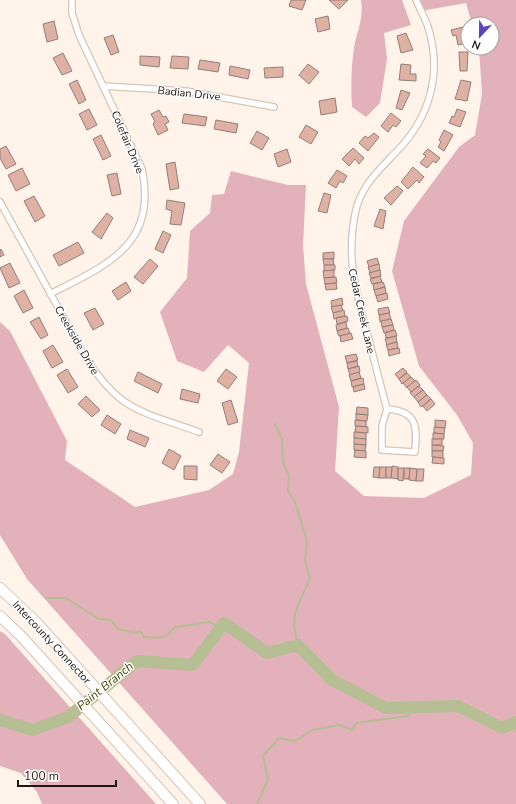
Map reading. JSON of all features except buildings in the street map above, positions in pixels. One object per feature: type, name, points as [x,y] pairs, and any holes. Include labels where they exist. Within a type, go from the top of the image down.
[{"type":"highway","name":"Intercounty Connector","points":[[0,588],[36,622],[200,804]]},
{"type":"highway","name":"Intercounty Connector","points":[[0,616],[21,636],[173,804]]},
{"type":"street","name":"Colefair Drive","points":[[50,294],[112,261],[132,240],[142,214],[145,190],[142,169],[78,35],[72,14],[72,0]]},
{"type":"street","name":"Cedar Creek Lane","points":[[387,409],[400,410],[415,423],[417,429],[415,452],[382,450],[382,426],[387,409],[354,286],[350,251],[354,214],[363,189],[416,129],[432,94],[434,66],[432,41],[428,26],[416,0]]},
{"type":"street","name":"Badian Drive","points":[[103,86],[186,91],[274,107]]},
{"type":"street","name":"Creekside Drive","points":[[0,202],[87,360],[99,378],[122,400],[134,408],[199,432]]},
{"type":"shaded area","points":[[361,0],[402,0],[411,25],[384,33],[387,59],[380,103],[366,117],[352,107],[352,63],[362,13]]},
{"type":"shaded area","points":[[416,0],[516,0],[516,804],[227,804],[27,579],[0,535],[0,322],[10,331],[67,441],[65,460],[135,507],[209,490],[233,474],[239,452],[249,363],[228,345],[204,372],[177,361],[160,312],[187,278],[190,231],[210,213],[212,195],[224,194],[231,171],[288,185],[306,185],[303,245],[306,284],[339,407],[335,471],[364,496],[424,498],[471,475],[473,443],[457,415],[419,366],[392,271],[404,221],[459,147],[475,135],[482,94],[480,56],[500,56],[500,16],[470,16],[466,3],[421,11]]},
{"type":"shaded area","points":[[0,631],[5,634],[156,804],[42,804],[37,792],[21,773],[0,766]]},
{"type":"waterway","points":[[275,424],[282,439],[283,462],[289,476],[288,491],[295,502],[307,541],[305,561],[310,579],[298,604],[294,618],[295,634],[298,645]]},
{"type":"waterway","points":[[46,598],[66,598],[99,619],[111,620],[118,629],[141,632],[144,637],[162,637],[168,634],[175,627],[210,622],[220,628]]},
{"type":"waterway","name":"Paint Branch","points":[[0,720],[33,730],[68,717],[137,661],[193,665],[224,623],[267,653],[298,645],[332,680],[386,708],[458,706],[502,728],[516,722]]},
{"type":"waterway","points":[[257,804],[268,779],[263,756],[279,738],[295,741],[312,730],[339,725],[352,730],[356,723],[407,716],[417,707]]}]
